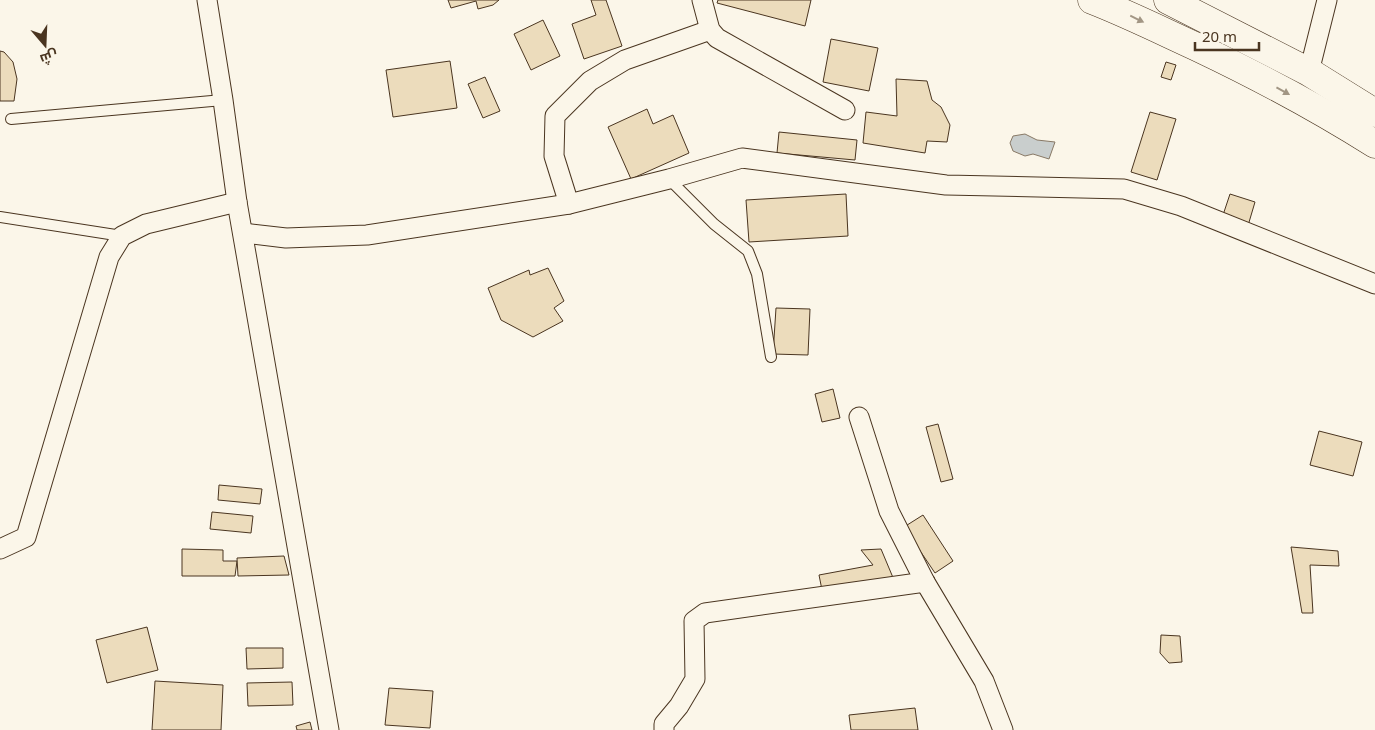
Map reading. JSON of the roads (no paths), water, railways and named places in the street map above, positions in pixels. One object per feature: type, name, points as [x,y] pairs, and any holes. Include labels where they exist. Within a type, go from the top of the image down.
[{"type":"main road","points":[[1092,0],[1123,12],[1248,72],[1342,123],[1375,144]]},
{"type":"main road","points":[[1168,0],[1309,72],[1375,113]]},
{"type":"street","points":[[207,0],[224,100],[242,233],[329,730]]},
{"type":"street","points":[[702,0],[710,30],[717,38],[845,110]]},
{"type":"street","points":[[1309,72],[1327,0]]},
{"type":"street","points":[[570,204],[554,156],[555,116],[590,82],[625,60],[710,30]]},
{"type":"street","points":[[242,233],[286,238],[368,235],[570,204],[742,158],[946,184],[1124,189],[1180,206],[1375,284]]},
{"type":"street","points":[[0,549],[26,536],[109,256],[122,236],[146,224],[237,202]]},
{"type":"street","points":[[859,417],[889,511],[925,582],[984,681],[1003,730]]},
{"type":"street","points":[[664,730],[664,724],[679,706],[695,679],[694,621],[705,613],[925,582]]},
{"type":"lane","points":[[11,119],[224,100]]},
{"type":"lane","points":[[669,179],[714,224],[748,251],[757,274],[771,357]]},
{"type":"lane","points":[[0,217],[122,236]]}]
